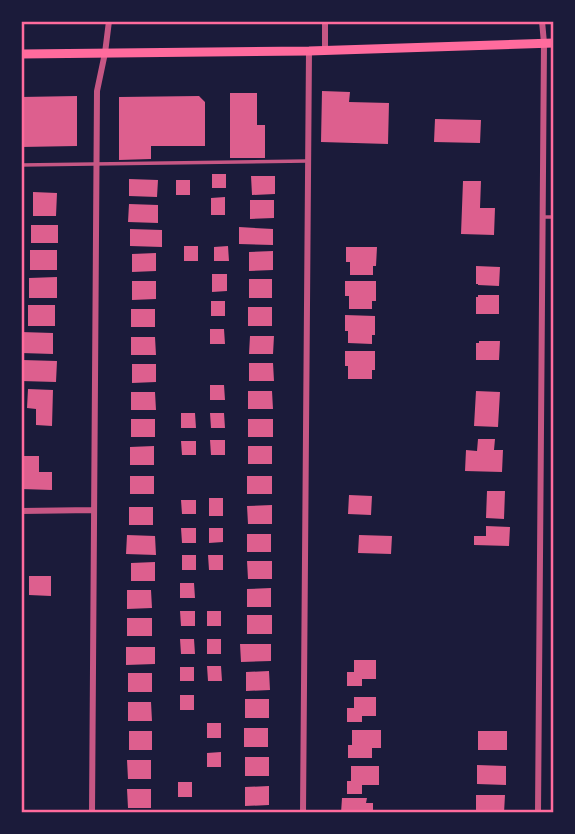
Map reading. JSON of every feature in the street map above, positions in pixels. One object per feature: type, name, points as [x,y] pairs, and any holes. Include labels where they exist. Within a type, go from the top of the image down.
[{"type":"main road","points":[[21,54],[309,51],[549,43]]},
{"type":"street","points":[[92,813],[97,90],[109,21]]},
{"type":"street","points":[[325,21],[325,50]]},
{"type":"street","points":[[538,813],[542,217],[549,43],[542,21]]},
{"type":"street","points":[[303,813],[309,51]]},
{"type":"street","points":[[21,511],[94,510]]},
{"type":"lane","points":[[21,165],[309,161]]},
{"type":"lane","points":[[542,217],[554,217]]},
{"type":"building","points":[[322,91],[350,92],[349,102],[389,103],[388,144],[321,142]]},
{"type":"building","points":[[230,93],[257,93],[257,125],[265,125],[265,158],[230,158]]},
{"type":"building","points":[[77,96],[77,146],[21,147],[21,97]]},
{"type":"building","points":[[199,96],[205,102],[205,146],[151,146],[151,159],[119,160],[119,97]]},
{"type":"building","points":[[435,119],[481,120],[480,143],[434,142]]},
{"type":"building","points":[[212,174],[226,174],[226,188],[212,188]]},
{"type":"building","points":[[251,176],[275,176],[275,194],[252,195]]},
{"type":"building","points":[[129,179],[158,180],[157,197],[129,196]]},
{"type":"building","points":[[176,180],[190,180],[190,195],[176,195]]},
{"type":"building","points":[[463,181],[481,181],[480,208],[495,208],[494,235],[461,234]]},
{"type":"building","points":[[33,192],[57,193],[56,216],[33,216]]},
{"type":"building","points":[[225,197],[225,215],[211,215],[211,198]]},
{"type":"building","points":[[250,200],[274,200],[274,218],[250,219]]},
{"type":"building","points":[[129,204],[158,205],[158,223],[128,222]]},
{"type":"building","points":[[31,225],[58,225],[58,243],[31,243]]},
{"type":"building","points":[[239,227],[273,229],[273,245],[239,244]]},
{"type":"building","points":[[130,229],[162,230],[162,247],[130,246]]},
{"type":"building","points":[[184,246],[198,246],[198,261],[184,261]]},
{"type":"building","points":[[228,246],[229,261],[214,261],[214,247]]},
{"type":"building","points":[[346,247],[377,247],[373,275],[350,275],[350,262],[346,262]]},
{"type":"building","points":[[30,250],[57,250],[57,270],[30,270]]},
{"type":"building","points":[[273,251],[273,270],[249,271],[249,252]]},
{"type":"building","points":[[156,253],[156,271],[132,272],[132,254]]},
{"type":"building","points":[[476,266],[500,267],[499,286],[476,284]]},
{"type":"building","points":[[212,274],[227,274],[227,291],[212,292]]},
{"type":"building","points":[[57,277],[57,298],[29,298],[29,278]]},
{"type":"building","points":[[249,279],[272,279],[272,298],[249,298]]},
{"type":"building","points":[[132,281],[156,281],[156,299],[132,300]]},
{"type":"building","points":[[345,281],[376,281],[376,301],[372,301],[372,309],[349,309],[349,296],[345,296]]},
{"type":"building","points":[[478,295],[499,295],[499,314],[476,314]]},
{"type":"building","points":[[211,301],[225,301],[225,316],[211,316]]},
{"type":"building","points":[[28,305],[55,305],[55,326],[28,326]]},
{"type":"building","points":[[248,307],[272,307],[272,326],[248,326]]},
{"type":"building","points":[[131,309],[155,309],[155,327],[131,327]]},
{"type":"building","points":[[345,315],[375,316],[372,344],[348,343]]},
{"type":"building","points":[[210,329],[224,329],[225,344],[210,344]]},
{"type":"building","points":[[21,332],[53,333],[53,354],[21,353]]},
{"type":"building","points":[[250,336],[274,336],[273,354],[249,354]]},
{"type":"building","points":[[131,337],[155,337],[156,355],[131,355]]},
{"type":"building","points":[[500,341],[499,360],[476,360],[476,343]]},
{"type":"building","points":[[345,351],[375,351],[372,379],[348,379]]},
{"type":"building","points":[[22,360],[57,361],[56,382],[21,381]]},
{"type":"building","points":[[249,363],[273,363],[274,381],[249,381]]},
{"type":"building","points":[[132,364],[156,364],[156,382],[132,383]]},
{"type":"building","points":[[210,385],[224,385],[225,400],[210,400]]},
{"type":"building","points":[[28,389],[53,390],[52,426],[36,425],[36,409],[27,408]]},
{"type":"building","points":[[248,391],[272,391],[273,409],[248,409]]},
{"type":"building","points":[[476,391],[500,392],[498,427],[474,426]]},
{"type":"building","points":[[131,392],[155,392],[156,410],[131,410]]},
{"type":"building","points":[[181,413],[195,413],[196,428],[181,428]]},
{"type":"building","points":[[210,413],[224,413],[225,428],[211,428]]},
{"type":"building","points":[[131,419],[155,419],[155,437],[131,437]]},
{"type":"building","points":[[248,419],[273,419],[273,437],[248,437]]},
{"type":"building","points":[[478,439],[495,439],[494,450],[503,450],[502,472],[465,471],[466,450],[477,451]]},
{"type":"building","points":[[210,440],[225,440],[225,455],[211,455]]},
{"type":"building","points":[[181,441],[196,441],[196,455],[182,455]]},
{"type":"building","points":[[154,446],[154,465],[130,465],[130,447]]},
{"type":"building","points":[[248,446],[272,446],[272,464],[248,464]]},
{"type":"building","points":[[21,456],[39,456],[39,472],[52,472],[52,490],[21,489]]},
{"type":"building","points":[[130,476],[154,476],[154,494],[130,494]]},
{"type":"building","points":[[247,476],[272,476],[272,494],[247,494]]},
{"type":"building","points":[[487,491],[505,491],[504,519],[486,518]]},
{"type":"building","points":[[349,495],[372,496],[371,515],[348,514]]},
{"type":"building","points":[[209,498],[223,498],[223,516],[209,516]]},
{"type":"building","points":[[181,500],[196,500],[196,514],[182,514]]},
{"type":"building","points":[[272,505],[272,524],[248,524],[247,506]]},
{"type":"building","points":[[129,507],[153,507],[153,525],[129,525]]},
{"type":"building","points":[[486,526],[510,527],[509,546],[474,545],[474,536],[486,536]]},
{"type":"building","points":[[181,528],[196,528],[196,543],[182,543]]},
{"type":"building","points":[[209,528],[223,528],[223,542],[209,543]]},
{"type":"building","points":[[247,534],[271,534],[271,552],[247,552]]},
{"type":"building","points":[[127,535],[155,536],[156,555],[126,554]]},
{"type":"building","points":[[359,535],[392,536],[391,554],[358,553]]},
{"type":"building","points":[[182,555],[196,555],[196,570],[182,570]]},
{"type":"building","points":[[208,555],[223,555],[223,570],[209,570]]},
{"type":"building","points":[[247,561],[272,561],[272,579],[248,579]]},
{"type":"building","points":[[155,562],[155,581],[131,581],[131,563]]},
{"type":"building","points":[[29,576],[51,576],[51,596],[29,595]]},
{"type":"building","points":[[180,583],[194,583],[195,598],[180,598]]},
{"type":"building","points":[[271,588],[271,607],[247,607],[247,589]]},
{"type":"building","points":[[127,590],[151,590],[152,608],[127,609]]},
{"type":"building","points":[[180,611],[195,611],[195,626],[181,626]]},
{"type":"building","points":[[207,611],[221,611],[221,626],[207,626]]},
{"type":"building","points":[[247,615],[272,615],[272,634],[247,634]]},
{"type":"building","points":[[127,618],[152,618],[152,636],[127,636]]},
{"type":"building","points":[[180,639],[194,639],[195,654],[181,654]]},
{"type":"building","points":[[207,639],[221,639],[221,654],[207,654]]},
{"type":"building","points":[[240,644],[271,644],[271,661],[241,662]]},
{"type":"building","points":[[126,647],[155,647],[155,664],[126,665]]},
{"type":"building","points":[[354,660],[376,660],[376,679],[362,679],[362,686],[347,686],[347,672],[354,672]]},
{"type":"building","points":[[207,666],[221,666],[222,681],[208,681]]},
{"type":"building","points":[[180,667],[194,667],[194,681],[180,681]]},
{"type":"building","points":[[269,671],[270,690],[246,691],[246,672]]},
{"type":"building","points":[[128,673],[152,673],[152,692],[128,692]]},
{"type":"building","points":[[180,695],[194,695],[194,710],[180,710]]},
{"type":"building","points":[[354,697],[376,697],[376,716],[362,716],[362,722],[347,722],[347,708],[354,708]]},
{"type":"building","points":[[245,699],[269,699],[269,718],[245,718]]},
{"type":"building","points":[[128,702],[151,702],[152,721],[128,721]]},
{"type":"building","points":[[207,723],[221,723],[221,738],[207,738]]},
{"type":"building","points":[[244,728],[268,728],[268,747],[244,747]]},
{"type":"building","points":[[352,730],[381,730],[381,748],[372,748],[372,758],[348,758],[348,745],[352,745]]},
{"type":"building","points":[[129,731],[152,731],[152,750],[129,750]]},
{"type":"building","points":[[478,731],[507,731],[507,750],[478,750]]},
{"type":"building","points":[[221,752],[221,767],[207,767],[207,753]]},
{"type":"building","points":[[245,757],[269,757],[269,776],[245,776]]},
{"type":"building","points":[[127,760],[151,760],[151,779],[128,779]]},
{"type":"building","points":[[477,765],[506,766],[506,785],[477,784]]},
{"type":"building","points":[[351,766],[379,766],[379,785],[362,785],[362,794],[347,794],[347,781],[351,781]]},
{"type":"building","points":[[178,782],[192,782],[192,797],[178,797]]},
{"type":"building","points":[[269,786],[269,805],[245,806],[245,787]]},
{"type":"building","points":[[127,789],[151,789],[151,808],[128,808]]},
{"type":"building","points":[[476,795],[505,795],[504,813],[476,813]]},
{"type":"building","points":[[342,798],[367,798],[366,803],[373,803],[373,813],[341,813]]}]
